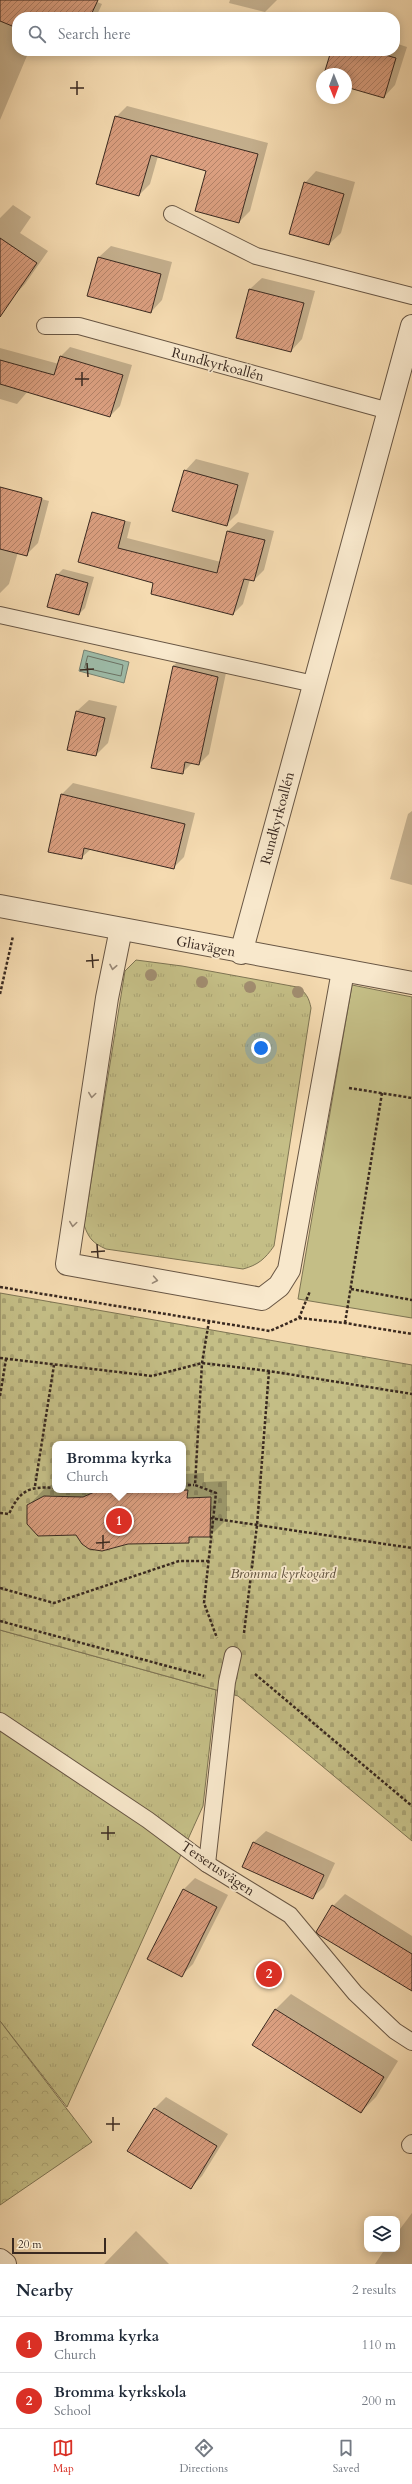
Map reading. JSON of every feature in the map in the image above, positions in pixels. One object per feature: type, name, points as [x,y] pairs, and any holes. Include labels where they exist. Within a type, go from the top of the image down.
[{"type":"street","name":"Rundkyrkoallén","points":[[241,952],[412,326]]},
{"type":"street","name":"Gliavägen","points":[[0,906],[412,983]]},
{"type":"street","points":[[121,929],[107,998],[67,1264],[262,1299],[279,1286],[289,1270],[343,971]]},
{"type":"street","points":[[0,2260],[5,2264]]},
{"type":"lane","points":[[172,214],[256,256],[412,296]]},
{"type":"lane","name":"Rundkyrkoallén","points":[[45,326],[79,326],[389,411]]},
{"type":"lane","points":[[0,615],[314,684]]},
{"type":"lane","points":[[207,1864],[227,1682],[233,1655]]},
{"type":"lane","name":"Terserusvägen","points":[[0,1721],[148,1820],[207,1864],[290,1915],[355,1994],[395,2031],[412,2042]]},
{"type":"path","points":[[0,994],[14,934]]},
{"type":"path","points":[[342,1086],[412,1098]]},
{"type":"path","points":[[345,1323],[382,1093]]},
{"type":"path","points":[[0,1287],[270,1331],[299,1318],[345,1323],[412,1334]]},
{"type":"path","points":[[299,1318],[310,1287]]},
{"type":"path","points":[[351,1289],[412,1300]]},
{"type":"path","points":[[195,1484],[202,1363],[209,1321]]},
{"type":"path","points":[[0,1358],[6,1360],[152,1376],[202,1363],[269,1371],[412,1394]]},
{"type":"path","points":[[0,1396],[6,1360]]},
{"type":"path","points":[[35,1486],[54,1365]]},
{"type":"path","points":[[233,1655],[244,1640],[257,1525],[269,1371]]},
{"type":"path","points":[[186,1485],[195,1484],[216,1492],[204,1603],[219,1644],[412,1806]]},
{"type":"path","points":[[0,1513],[9,1514],[17,1498],[35,1486],[52,1488]]},
{"type":"path","points":[[212,1518],[412,1548]]},
{"type":"path","points":[[0,1588],[54,1603],[179,1561],[209,1561]]},
{"type":"path","points":[[0,1621],[227,1682]]},
{"type":"green space","points":[[136,960],[182,966],[297,987],[305,993],[309,1001],[311,1008],[274,1246],[261,1261],[253,1266],[243,1269],[106,1249],[92,1240],[84,1225],[125,971]]},
{"type":"green space","points":[[352,985],[412,997],[412,1318],[298,1299]]},
{"type":"green space","name":"Bromma kyrkogård","points":[[0,1293],[412,1365],[412,1841],[238,1696],[0,1630]]},
{"type":"green space","points":[[0,1630],[216,1690],[203,1806],[67,2107],[0,2021]]},
{"type":"green space","points":[[0,2021],[92,2142],[0,2205]]},
{"type":"water","points":[[84,650],[129,662],[124,683],[79,671]]},
{"type":"building","points":[[0,0],[98,0],[92,12],[12,12],[12,26],[0,21]]},
{"type":"building","points":[[329,56],[389,56],[396,58],[384,98],[352,89],[352,68],[326,68]]},
{"type":"building","points":[[115,116],[258,154],[239,223],[195,211],[206,171],[151,155],[139,196],[96,184]]},
{"type":"building","points":[[304,182],[344,194],[329,245],[289,234]]},
{"type":"building","points":[[0,238],[37,263],[0,317]]},
{"type":"building","points":[[98,257],[161,274],[151,313],[87,296]]},
{"type":"building","points":[[249,289],[304,303],[291,352],[236,338]]},
{"type":"building","points":[[60,356],[123,375],[110,417],[0,384],[0,360],[54,375]]},
{"type":"building","points":[[184,470],[238,485],[227,526],[172,511]]},
{"type":"building","points":[[0,487],[42,498],[27,556],[0,549]]},
{"type":"building","points":[[92,512],[125,521],[118,548],[217,573],[227,531],[265,540],[254,581],[244,579],[233,615],[151,594],[153,583],[78,562]]},
{"type":"building","points":[[56,574],[88,583],[79,615],[47,607]]},
{"type":"building","points":[[173,666],[218,677],[199,765],[185,762],[183,774],[151,768]]},
{"type":"building","points":[[76,711],[105,718],[96,756],[67,750]]},
{"type":"building","points":[[61,794],[185,824],[174,869],[84,848],[82,859],[48,852]]},
{"type":"building","points":[[186,1490],[188,1490],[187,1498],[211,1497],[210,1537],[189,1537],[189,1543],[128,1544],[102,1551],[89,1549],[82,1544],[76,1535],[38,1536],[27,1524],[27,1505],[44,1496],[83,1497],[92,1493],[186,1493]]},
{"type":"building","points":[[253,1842],[324,1875],[313,1899],[242,1867]]},
{"type":"building","points":[[183,1889],[217,1907],[182,1977],[147,1959]]},
{"type":"building","points":[[332,1905],[412,1954],[412,1991],[316,1932]]},
{"type":"building","points":[[275,2009],[384,2077],[361,2113],[252,2045]]},
{"type":"building","points":[[154,2108],[217,2146],[191,2189],[127,2151]]},
{"type":"place","name":"Bromma kyrka","points":[[119,1521]]},
{"type":"place","name":"Bromma kyrkskola","points":[[269,1974]]}]
